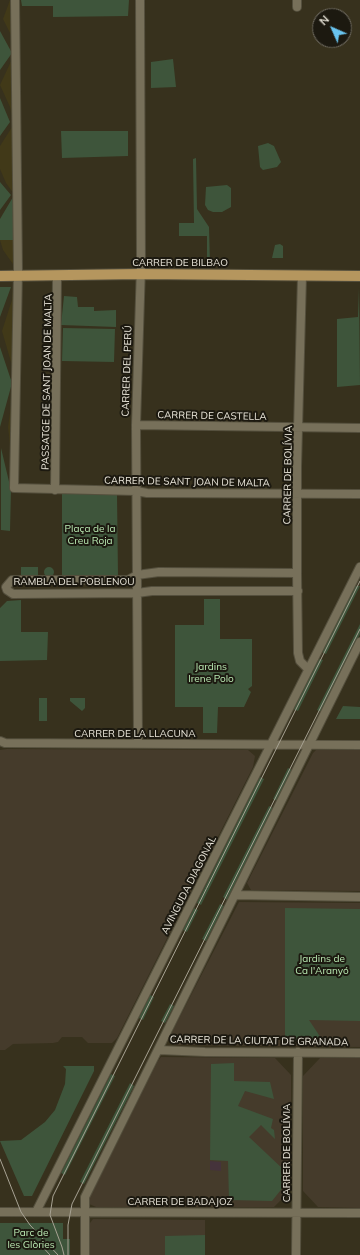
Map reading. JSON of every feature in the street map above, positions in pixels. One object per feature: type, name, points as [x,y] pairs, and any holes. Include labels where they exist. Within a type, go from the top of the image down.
[{"type":"main road","name":"CARRER DE BILBAO","points":[[0,276],[140,274],[360,276]]},
{"type":"street","points":[[15,0],[17,276]]},
{"type":"street","name":"CARRER DEL PERÚ","points":[[138,743],[136,425],[140,274],[140,0]]},
{"type":"street","name":"CARRER DE SANT JOAN DE MALTA","points":[[17,276],[14,488],[136,491],[147,493],[360,494]]},
{"type":"street","name":"PASSATGE DE SANT JOAN DE MALTA","points":[[55,490],[57,276]]},
{"type":"street","name":"CARRER DE BOLÍVIA","points":[[302,276],[297,494],[298,653],[300,662],[308,669]]},
{"type":"street","name":"CARRER DE CASTELLA","points":[[136,425],[360,428]]},
{"type":"street","name":"AVINGUDA DIAGONAL","points":[[36,1212],[360,568]]},
{"type":"street","name":"RAMBLA DEL POBLENOU","points":[[297,573],[159,572],[137,575],[123,580],[12,580],[6,587],[7,590],[13,594],[137,593],[152,591],[298,591]]},
{"type":"street","points":[[85,1255],[85,1197],[360,642]]},
{"type":"street","name":"CARRER DE LA LLACUNA","points":[[2,743],[310,744]]},
{"type":"street","points":[[310,744],[360,745]]},
{"type":"street","points":[[235,895],[360,897]]},
{"type":"street","name":"CARRER DE LA CIUTAT DE GRANADA","points":[[159,1050],[360,1052]]},
{"type":"street","name":"CARRER DE BOLÍVIA","points":[[296,1255],[298,1052]]},
{"type":"street","name":"CARRER DE BADAJOZ","points":[[0,1212],[360,1213]]},
{"type":"shaded area","points":[[0,750],[248,750],[255,756],[253,767],[117,1038],[112,1043],[88,1043],[82,1037],[62,1037],[58,1042],[13,1044],[5,1050],[0,1050]]},
{"type":"shaded area","points":[[316,750],[360,750],[360,891],[251,890],[247,883],[313,753]]},
{"type":"shaded area","points":[[239,902],[360,903],[360,1047],[174,1045],[170,1042],[169,1038]]},
{"type":"shaded area","points":[[161,1057],[275,1058],[291,1075],[291,1190],[274,1207],[96,1207],[89,1204],[89,1199]]},
{"type":"shaded area","points":[[320,1058],[360,1058],[360,1208],[318,1207],[303,1191],[303,1076]]},
{"type":"shaded area","points":[[210,1161],[221,1162],[221,1171],[210,1170]]},
{"type":"shaded area","points":[[93,1219],[205,1220],[205,1255],[90,1255],[90,1223]]},
{"type":"green space","points":[[21,0],[129,0],[128,16],[53,17],[53,6],[22,6]]},
{"type":"green space","points":[[0,31],[12,53],[0,70]]},
{"type":"green space","points":[[173,59],[176,87],[151,88],[151,62]]},
{"type":"green space","points":[[0,98],[10,122],[0,136]]},
{"type":"green space","points":[[61,131],[128,131],[128,156],[62,158]]},
{"type":"green space","points":[[268,143],[274,146],[281,162],[277,167],[263,170],[260,167],[258,146]]},
{"type":"green space","points":[[196,158],[197,209],[209,227],[210,264],[207,264],[207,236],[179,236],[179,223],[194,223],[193,159]]},
{"type":"green space","points":[[0,182],[11,195],[0,210]]},
{"type":"green space","points":[[227,185],[231,188],[231,207],[222,212],[213,212],[208,210],[205,205],[206,187]]},
{"type":"green space","points":[[13,197],[13,240],[0,240],[0,219]]},
{"type":"green space","points":[[280,244],[283,246],[283,258],[272,258],[275,245]]},
{"type":"green space","points":[[0,287],[11,287],[0,317]]},
{"type":"green space","points":[[359,288],[360,385],[337,387],[337,319],[358,317]]},
{"type":"green space","points":[[64,296],[77,297],[78,307],[94,307],[94,311],[116,310],[116,327],[61,325]]},
{"type":"green space","points":[[63,328],[115,329],[114,362],[62,361]]},
{"type":"green space","points":[[0,347],[12,383],[0,427]]},
{"type":"green space","points":[[1,448],[11,490],[10,531],[1,530]]},
{"type":"green space","name":"Plaça de la Creu Roja","points":[[62,494],[117,494],[118,577],[62,576]]},
{"type":"green space","points":[[21,567],[38,567],[38,575],[21,575]]},
{"type":"green space","points":[[49,567],[54,572],[49,577],[44,572]]},
{"type":"green space","points":[[355,586],[360,586],[326,654],[322,652]]},
{"type":"green space","name":"Jardins Irene Polo","points":[[204,599],[220,599],[220,639],[252,639],[252,686],[248,689],[251,692],[244,707],[218,707],[217,733],[203,733],[203,707],[175,707],[175,625],[204,625]]},
{"type":"green space","points":[[21,600],[21,632],[48,632],[47,660],[0,661],[0,608],[7,601]]},
{"type":"green space","points":[[360,624],[360,634],[321,712],[317,710]]},
{"type":"green space","points":[[319,659],[323,660],[298,711],[293,709]]},
{"type":"green space","points":[[39,698],[47,698],[47,721],[39,721]]},
{"type":"green space","points":[[70,698],[85,698],[85,708],[82,711],[70,701]]},
{"type":"green space","points":[[343,706],[360,707],[360,719],[336,719]]},
{"type":"green space","points":[[288,768],[292,770],[277,801],[273,799]]},
{"type":"green space","points":[[260,777],[264,779],[201,905],[197,903]]},
{"type":"green space","points":[[269,806],[273,808],[227,900],[223,897]]},
{"type":"green space","points":[[220,904],[224,906],[206,941],[202,939]]},
{"type":"green space","points":[[194,908],[198,910],[187,932],[183,930]]},
{"type":"green space","name":"Jardins de Ca l'Aranyó","points":[[285,908],[360,909],[360,1021],[309,1020],[323,1041],[285,1041]]},
{"type":"green space","points":[[150,995],[154,997],[143,1020],[139,1018]]},
{"type":"green space","points":[[170,1004],[174,1006],[165,1023],[161,1021]]},
{"type":"green space","points":[[234,1063],[234,1081],[270,1082],[274,1099],[245,1091],[238,1106],[273,1119],[271,1128],[274,1130],[275,1139],[261,1125],[249,1137],[284,1170],[284,1186],[272,1201],[229,1200],[228,1161],[210,1160],[211,1064]]},
{"type":"green space","points":[[63,1066],[94,1066],[94,1071],[32,1196],[24,1196],[0,1141],[21,1140],[45,1122],[55,1110],[65,1084],[66,1069]]},
{"type":"green space","points":[[111,1074],[115,1076],[65,1175],[61,1173]]},
{"type":"green space","points":[[130,1083],[134,1086],[84,1184],[80,1182]]},
{"type":"green space","name":"Parc de les Glòries","points":[[0,1223],[63,1223],[63,1239],[70,1239],[70,1255],[0,1255]]},
{"type":"green space","points":[[205,1235],[205,1255],[165,1255],[165,1236]]},
{"type":"sand","points":[[10,0],[14,0],[14,49],[11,35],[3,19]]},
{"type":"sand","points":[[13,57],[13,121],[10,107],[0,85]]},
{"type":"sand","points":[[14,124],[14,194],[6,183],[0,169],[0,146]]},
{"type":"sand","points":[[0,240],[13,240],[13,264],[3,250]]},
{"type":"sand","points":[[13,288],[13,369],[2,331],[12,300]]},
{"type":"sand","points":[[13,392],[13,471],[8,427]]},
{"type":"tram line","points":[[64,1255],[50,1215],[53,1196],[360,581]]},
{"type":"tram line","points":[[68,1255],[68,1225],[72,1204],[360,629]]},
{"type":"tram line","points":[[0,1159],[21,1212],[30,1225],[58,1255]]},
{"type":"tram line","points":[[39,1243],[50,1255]]}]
